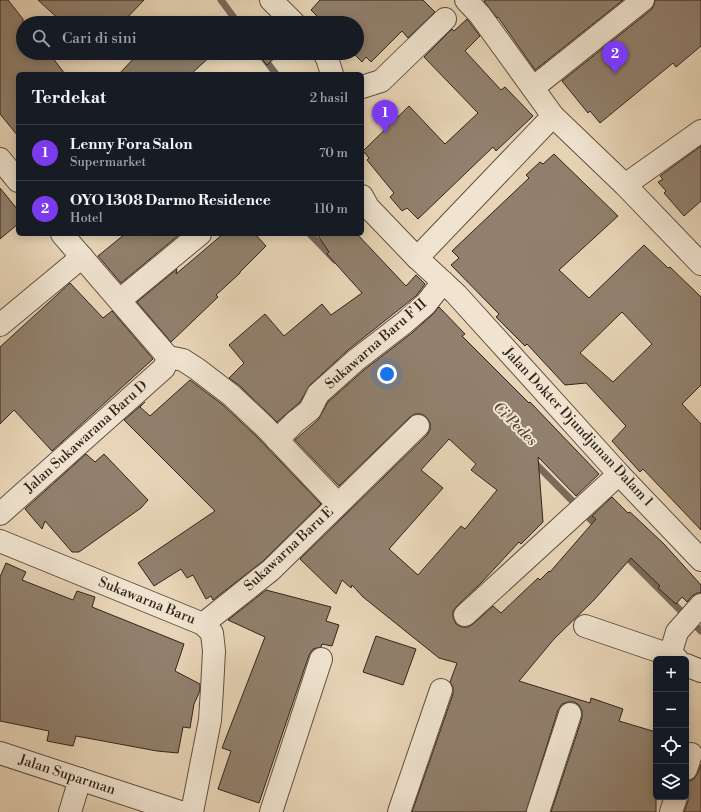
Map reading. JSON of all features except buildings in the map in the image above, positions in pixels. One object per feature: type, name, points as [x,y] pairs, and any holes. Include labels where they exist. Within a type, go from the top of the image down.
[{"type":"street","points":[[271,0],[287,16]]},
{"type":"street","points":[[466,0],[480,14],[554,116],[701,264]]},
{"type":"street","points":[[534,87],[643,0]]},
{"type":"street","points":[[364,86],[381,81],[445,19]]},
{"type":"street","points":[[328,60],[331,72]]},
{"type":"street","points":[[417,258],[554,116]]},
{"type":"street","points":[[625,186],[701,131]]},
{"type":"street","points":[[1,161],[16,179]]},
{"type":"street","name":"Jalan Dokter Djundjunan Dalam 1","points":[[364,200],[368,207],[417,258],[449,288],[619,474],[701,560]]},
{"type":"street","points":[[64,236],[168,357],[183,360],[231,395],[277,440],[338,504]]},
{"type":"street","points":[[120,300],[198,236]]},
{"type":"street","points":[[0,325],[82,257]]},
{"type":"street","name":"Sukawarna Baru F II","points":[[277,440],[310,410],[318,394],[361,355],[400,326],[425,304],[449,288]]},
{"type":"street","name":"Jalan Sukawarana Baru D","points":[[0,514],[164,368],[168,357]]},
{"type":"street","name":"Sukawarna Baru E","points":[[203,624],[271,570],[418,426]]},
{"type":"street","points":[[465,615],[619,474]]},
{"type":"street","name":"Sukawarna Baru","points":[[0,541],[203,624],[212,633],[214,651],[210,720],[192,812]]},
{"type":"street","points":[[678,656],[677,632],[700,607]]},
{"type":"street","points":[[585,626],[670,656]]},
{"type":"street","points":[[272,812],[321,659]]},
{"type":"street","points":[[689,665],[701,671]]},
{"type":"street","points":[[399,812],[441,690]]},
{"type":"street","points":[[538,812],[570,714]]},
{"type":"street","name":"Jalan Suparman","points":[[0,753],[180,812]]},
{"type":"street","points":[[70,812],[80,779]]},
{"type":"street","points":[[671,812],[675,800]]},
{"type":"waterway","name":"Ci Pedes","points":[[221,0],[233,16]]},
{"type":"waterway","name":"Ci Pedes","points":[[265,60],[274,72]]},
{"type":"waterway","name":"Ci Pedes","points":[[312,236],[335,260]]},
{"type":"waterway","name":"Ci Pedes","points":[[533,461],[600,529]]},
{"type":"waterway","name":"Ci Pedes","points":[[624,554],[701,631]]},
{"type":"place","name":"OYO 1308 Darmo Residence","points":[[615,74]]},
{"type":"place","name":"Lenny Fora Salon","points":[[385,133]]}]
